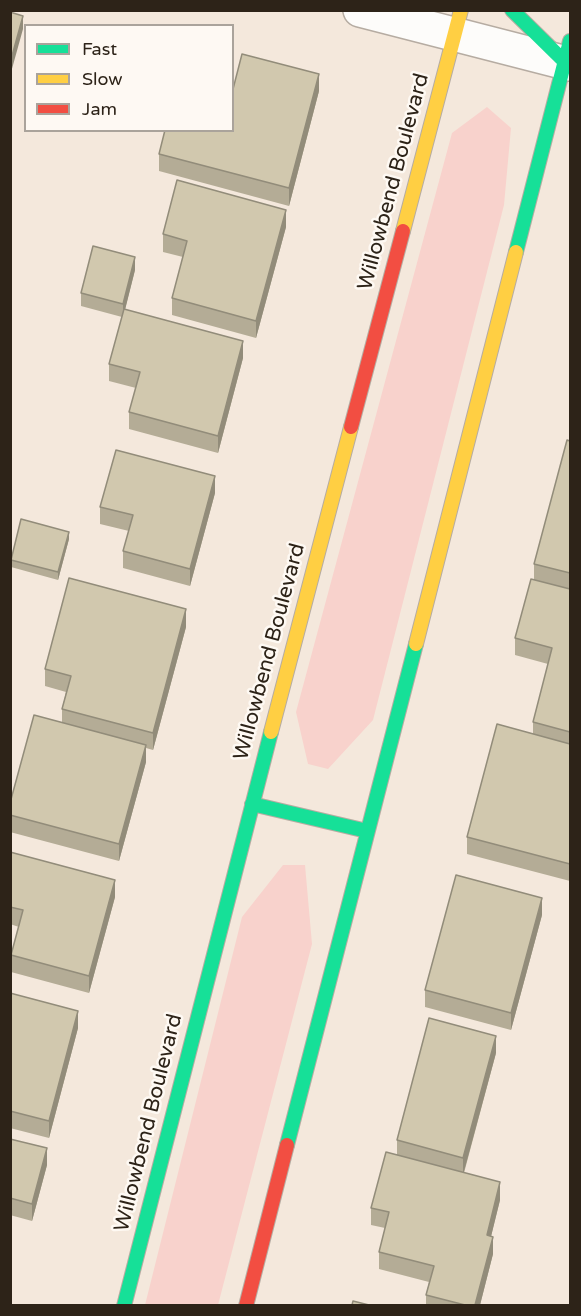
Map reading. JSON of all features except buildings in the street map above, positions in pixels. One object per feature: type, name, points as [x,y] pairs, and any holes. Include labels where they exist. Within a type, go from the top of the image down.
[{"type":"main road","points":[[246,1305],[569,56],[512,10]]},
{"type":"main road","name":"Willowbend Boulevard","points":[[124,1305],[252,804],[458,22]]},
{"type":"main road","points":[[252,804],[367,831]]},
{"type":"street","points":[[360,10],[458,22],[569,56]]},
{"type":"shaded area","points":[[487,107],[511,128],[504,205],[373,720],[328,769],[308,764],[296,712],[452,133]]},
{"type":"shaded area","points":[[283,865],[305,865],[312,944],[218,1305],[145,1305],[242,917]]},
{"type":"traffic: fast","points":[[512,10],[566,63]]},
{"type":"traffic: fast","points":[[516,252],[570,41]]},
{"type":"traffic: fast","points":[[287,1145],[416,644]]},
{"type":"traffic: fast","points":[[124,1306],[271,732]]},
{"type":"traffic: fast","points":[[252,804],[367,831]]},
{"type":"traffic: slow","points":[[403,231],[461,10]]},
{"type":"traffic: slow","points":[[416,644],[516,252]]},
{"type":"traffic: slow","points":[[271,732],[351,427]]},
{"type":"traffic: jam","points":[[351,427],[403,231]]},
{"type":"traffic: jam","points":[[246,1306],[287,1145]]}]
